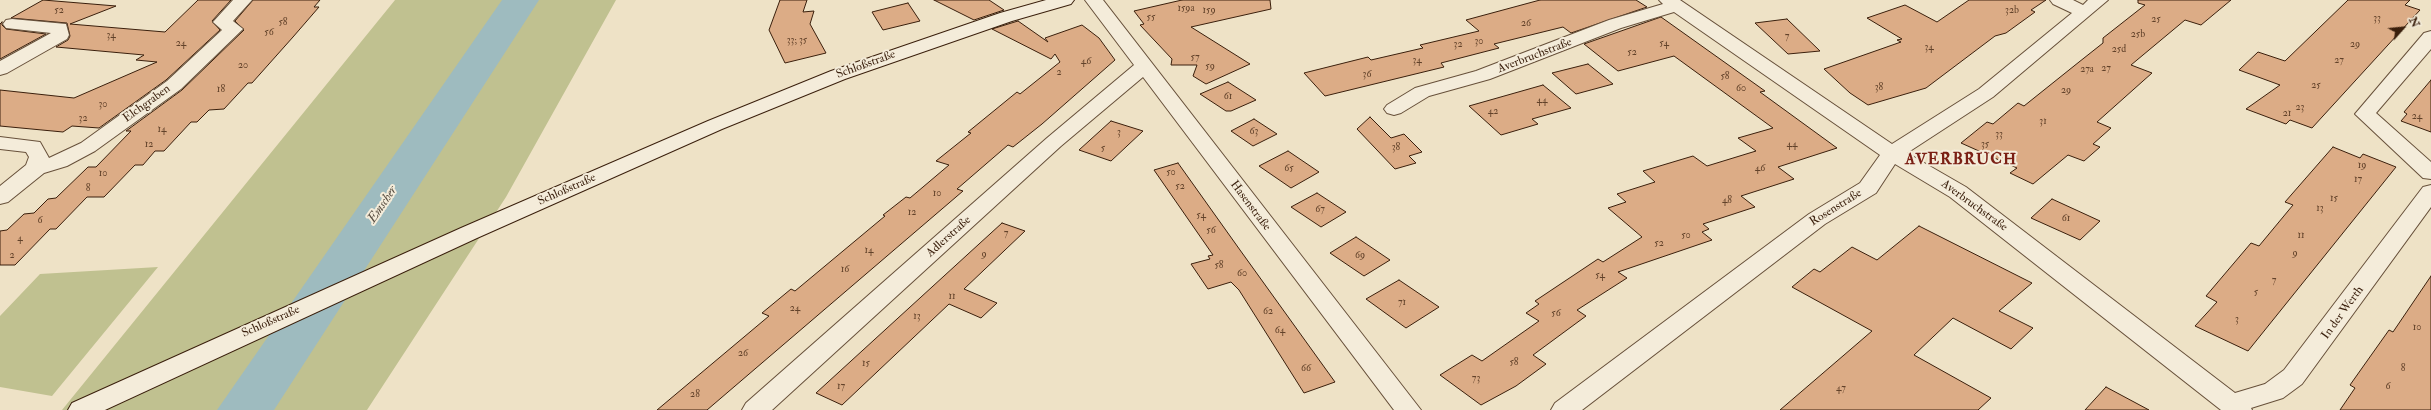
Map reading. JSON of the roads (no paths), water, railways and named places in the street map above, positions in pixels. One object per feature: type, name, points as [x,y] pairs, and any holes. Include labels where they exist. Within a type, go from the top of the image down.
[{"type":"street","name":"Elchgraben","points":[[0,196],[36,168],[60,162],[88,147],[174,85],[234,29],[222,22],[243,0]]},
{"type":"street","name":"Schloßstraße","points":[[81,410],[191,358],[469,233],[708,128],[838,75],[1006,17],[1065,0]]},
{"type":"street","name":"Hasenstraße","points":[[1094,0],[1408,410]]},
{"type":"street","points":[[2059,0],[2091,6]]},
{"type":"street","name":"Averbruchstraße","points":[[1394,109],[1422,92],[1483,75],[1673,3],[1892,153],[1958,192],[2235,407]]},
{"type":"street","name":"Rosenstraße","points":[[1564,410],[1816,219],[1868,188],[1892,153],[1986,92],[2091,6]]},
{"type":"street","points":[[0,69],[60,35],[60,28],[12,24]]},
{"type":"street","points":[[2431,37],[2365,114],[2431,173]]},
{"type":"street","name":"Adlerstraße","points":[[755,410],[1054,142],[1145,66]]},
{"type":"street","points":[[0,143],[33,146],[39,157],[36,168]]},
{"type":"street","name":"In der Werth","points":[[2235,407],[2274,391],[2294,377],[2431,192]]},
{"type":"waterway","name":"Emscher","points":[[245,410],[521,0]]},
{"type":"district","name":"AVERBRUCH","points":[[1961,161]]}]
